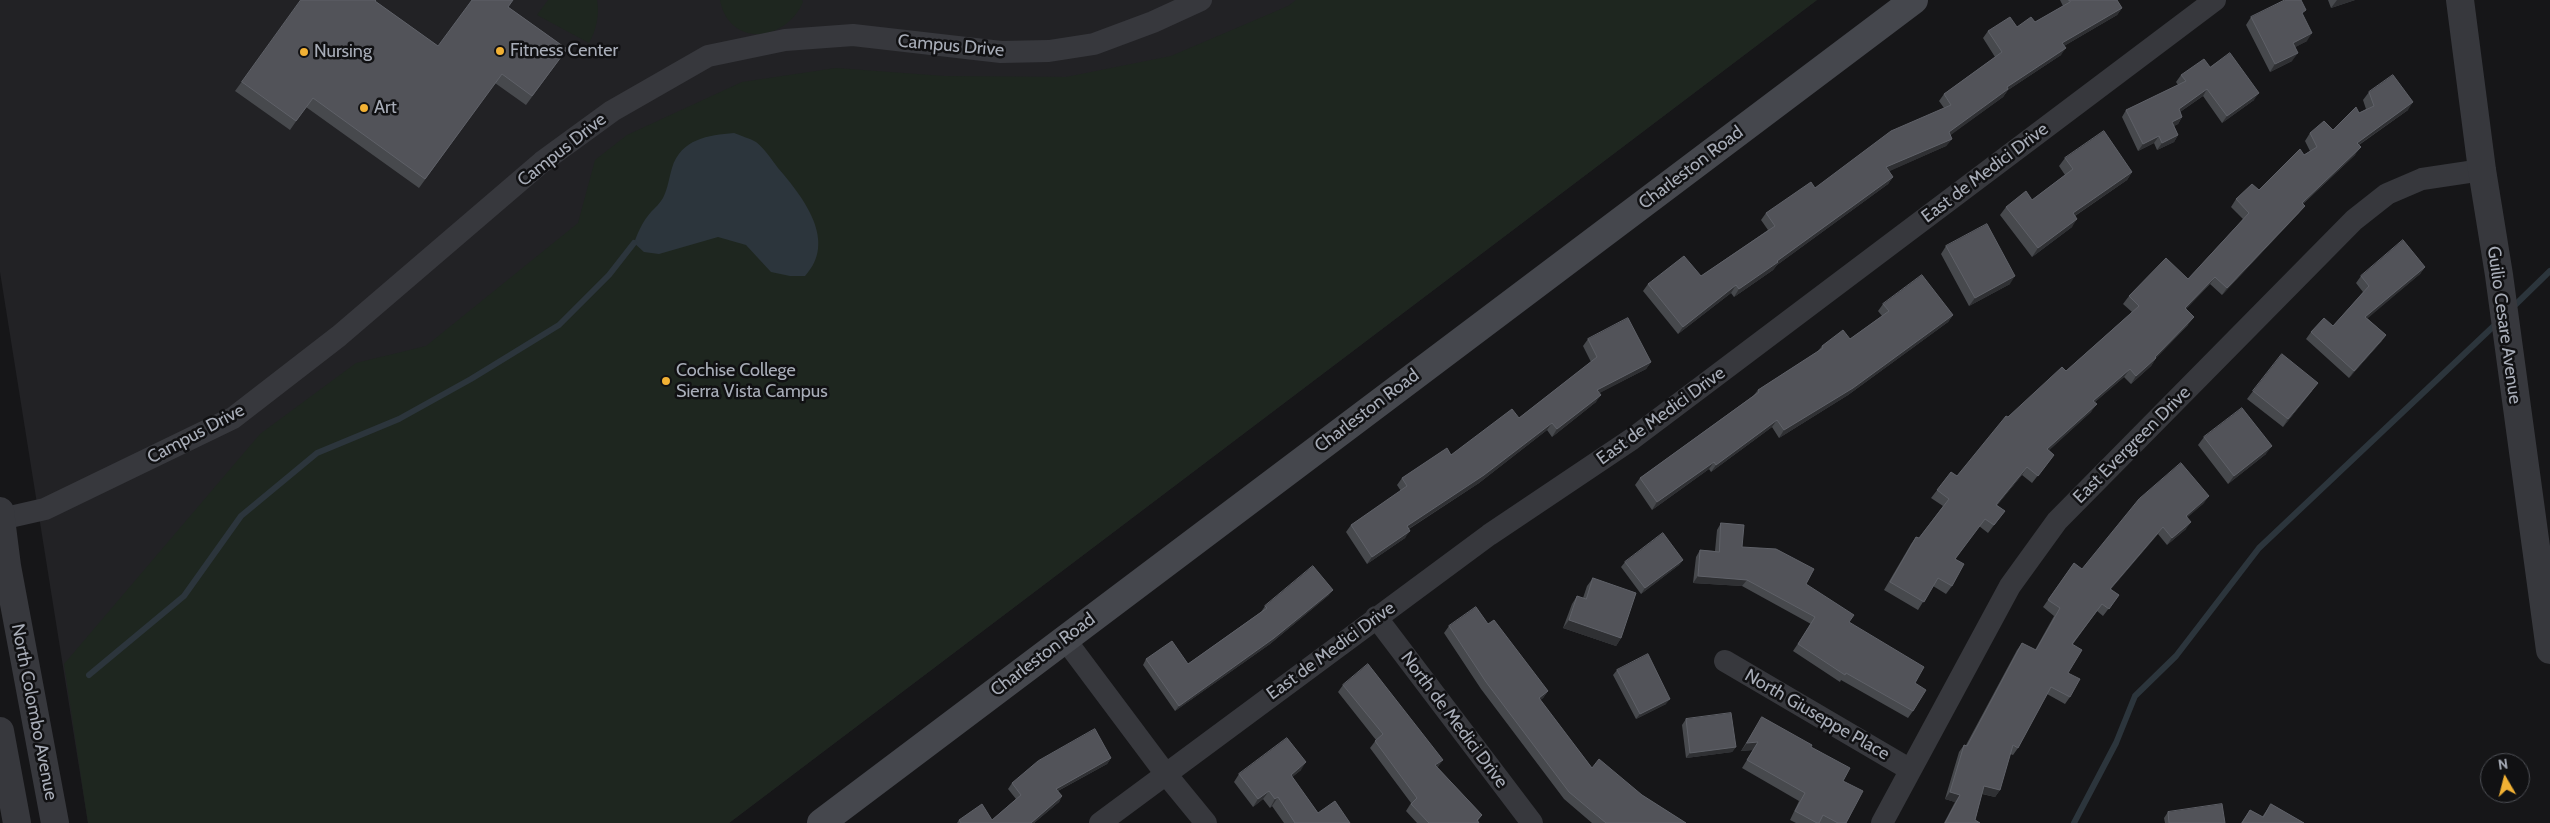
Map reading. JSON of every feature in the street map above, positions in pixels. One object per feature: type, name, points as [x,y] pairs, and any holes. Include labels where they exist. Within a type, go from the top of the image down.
[{"type":"main road","name":"Charleston Road","points":[[820,823],[1914,0]]},
{"type":"street","name":"Campus Drive","points":[[0,517],[45,509],[233,418],[340,336],[542,162],[612,111],[708,56],[785,40],[853,35],[1001,52],[1049,51],[1094,44],[1154,22],[1201,0]]},
{"type":"street","name":"East de Medici Drive","points":[[1100,823],[1165,773],[1489,535],[1632,439],[2215,0]]},
{"type":"street","name":"Guilio Cesare Avenue","points":[[2460,0],[2482,170],[2499,275],[2509,362],[2550,650]]},
{"type":"street","name":"East Evergreen Drive","points":[[1882,823],[1909,769],[2010,586],[2057,521],[2354,220],[2387,194],[2422,179],[2482,170]]},
{"type":"street","name":"North Colombo Avenue","points":[[0,517],[7,566],[55,823]]},
{"type":"street","name":"North de Medici Drive","points":[[1376,617],[1532,823]]},
{"type":"street","points":[[1064,638],[1165,773],[1206,823]]},
{"type":"street","name":"North Giuseppe Place","points":[[1725,661],[1909,769]]},
{"type":"street","name":"North Colombo Avenue","points":[[0,731],[17,823]]},
{"type":"shaded area","name":"Cochise College Sierra Vista Campus","points":[[0,0],[1817,0],[729,823],[88,823],[0,272]]},
{"type":"shaded area","points":[[548,0],[597,0],[597,22],[589,43],[537,15]]},
{"type":"shaded area","points":[[720,0],[802,0],[803,2],[795,15],[784,25],[772,32],[758,34],[746,32],[734,26],[725,16]]},
{"type":"shaded area","name":"Cochise College Sierra Vista Campus","points":[[1296,0],[1817,0],[729,823],[88,823],[64,664],[260,434],[356,363],[426,346],[578,223],[595,160],[627,135],[742,82],[836,68],[944,76],[1066,77],[1171,56],[1288,6]]},
{"type":"shaded area","points":[[734,133],[756,142],[762,147],[797,192],[813,220],[818,234],[818,248],[814,263],[805,276],[790,276],[771,272],[746,245],[718,237],[659,254],[644,252],[634,243],[646,219],[663,198],[676,158],[682,151],[697,140],[705,137]]},
{"type":"building","points":[[301,0],[376,0],[438,46],[472,0],[513,0],[508,7],[567,49],[532,96],[502,74],[425,179],[313,98],[296,121],[242,82]]},
{"type":"building","points":[[2069,0],[2117,0],[2122,8],[2062,43],[2066,48],[2007,87],[2008,89],[1949,132],[1952,139],[1886,167],[1893,177],[1739,289],[1736,285],[1683,327],[1648,284],[1684,256],[1701,276],[1775,226],[1766,213],[1811,182],[1815,188],[1891,131],[1951,105],[1944,94],[2002,52],[1988,31],[2010,17],[2017,27],[2031,17],[2035,22],[2070,2]]},
{"type":"building","points":[[2285,0],[2301,0],[2306,10],[2302,13],[2312,33],[2293,43],[2298,53],[2275,64],[2251,17]]},
{"type":"building","points":[[2230,53],[2259,93],[2227,116],[2207,89],[2179,109],[2182,117],[2172,122],[2178,135],[2162,143],[2159,136],[2143,144],[2126,110],[2186,81],[2181,75],[2204,59],[2210,67]]},
{"type":"building","points":[[2393,75],[2413,102],[2357,143],[2361,147],[2302,203],[2305,206],[2227,288],[2215,277],[2185,308],[2194,317],[2156,358],[2136,376],[2130,369],[2093,401],[2097,404],[2047,449],[2054,455],[2038,476],[2027,467],[1996,505],[2005,511],[1994,525],[1985,519],[1955,559],[1964,564],[1952,586],[1938,578],[1924,602],[1890,582],[1916,537],[1919,538],[1949,499],[1937,490],[1951,472],[1957,476],[2006,416],[2008,417],[2062,367],[2066,371],[2139,306],[2129,296],[2166,258],[2188,279],[2249,213],[2236,199],[2252,184],[2259,190],[2300,149],[2304,155],[2317,147],[2310,133],[2324,121],[2333,130],[2356,107],[2359,113],[2374,106],[2369,92]]},
{"type":"building","points":[[2104,131],[2132,172],[2073,213],[2077,219],[2038,248],[2006,207],[2026,191],[2032,200],[2073,169],[2065,158]]},
{"type":"building","points":[[1987,224],[2015,276],[1975,298],[1946,246]]},
{"type":"building","points":[[2403,240],[2425,267],[2365,317],[2386,335],[2354,371],[2311,332],[2324,318],[2333,326],[2369,286],[2361,276]]},
{"type":"building","points":[[1922,275],[1953,315],[1853,388],[1784,430],[1777,420],[1716,465],[1714,462],[1657,502],[1640,478],[1759,392],[1758,390],[1823,348],[1822,346],[1843,330],[1850,339],[1889,311],[1883,304]]},
{"type":"building","points":[[1628,318],[1651,362],[1597,390],[1601,395],[1557,429],[1552,423],[1484,475],[1407,526],[1410,531],[1372,557],[1351,525],[1407,486],[1402,478],[1447,448],[1451,455],[1512,409],[1519,418],[1597,357],[1588,339]]},
{"type":"building","points":[[2282,354],[2318,383],[2288,419],[2253,391]]},
{"type":"building","points":[[2242,408],[2272,446],[2234,476],[2204,437]]},
{"type":"building","points":[[2181,463],[2209,496],[2186,516],[2191,522],[2172,538],[2163,527],[2110,589],[2119,595],[2109,609],[2102,604],[2072,644],[2082,650],[2068,673],[2080,679],[2070,697],[2051,687],[2018,748],[2013,745],[2000,790],[1984,786],[1975,820],[1980,823],[1945,823],[1960,795],[1950,792],[1964,745],[1967,746],[2022,643],[2036,650],[2060,608],[2048,600],[2074,563],[2082,569],[2139,499]]},
{"type":"building","points":[[1721,523],[1744,525],[1742,547],[1776,549],[1814,569],[1806,584],[1854,615],[1849,622],[1924,667],[1915,683],[1926,690],[1913,711],[1846,673],[1845,675],[1798,644],[1815,617],[1747,580],[1698,576],[1700,550],[1719,552]]},
{"type":"building","points":[[1663,533],[1683,560],[1645,588],[1625,562]]},
{"type":"building","points":[[1313,566],[1333,590],[1274,638],[1179,706],[1146,659],[1172,641],[1188,664],[1267,608],[1265,606]]},
{"type":"building","points":[[1593,578],[1636,593],[1621,638],[1569,620],[1577,596],[1586,599]]},
{"type":"building","points":[[1476,607],[1488,624],[1494,620],[1548,691],[1539,698],[1592,768],[1599,759],[1642,795],[1686,823],[1606,823],[1569,792],[1486,682],[1449,626]]},
{"type":"building","points":[[1648,654],[1670,699],[1640,714],[1617,670]]},
{"type":"building","points":[[1368,664],[1443,760],[1435,765],[1482,815],[1477,820],[1479,823],[1429,823],[1411,804],[1417,798],[1375,741],[1383,734],[1343,685]]},
{"type":"building","points":[[1731,713],[1736,747],[1690,753],[1686,719]]},
{"type":"building","points":[[1762,717],[1850,768],[1843,781],[1863,791],[1846,823],[1838,823],[1823,815],[1819,823],[1817,823],[1795,811],[1805,793],[1747,760],[1758,742],[1747,743]]},
{"type":"building","points":[[1095,729],[1111,758],[1056,789],[1062,796],[1031,823],[961,823],[959,820],[982,804],[992,820],[1021,795],[1012,783],[1038,761]]},
{"type":"building","points":[[1287,738],[1306,762],[1291,775],[1318,813],[1335,801],[1350,823],[1295,823],[1278,797],[1275,799],[1269,791],[1258,799],[1239,774]]},
{"type":"building","points":[[2222,804],[2225,823],[2169,823],[2168,812]]},
{"type":"building","points":[[2271,804],[2304,823],[2242,823],[2250,810],[2263,817]]},
{"type":"waterway","points":[[89,675],[184,596],[241,516],[317,453],[399,419],[471,379],[559,325],[609,275],[634,243]]},
{"type":"waterway","points":[[2512,308],[2550,271]]},
{"type":"waterway","points":[[2074,823],[2116,743],[2135,696],[2176,656],[2259,548],[2498,322]]},
{"type":"place","name":"Fitness Center","points":[[500,51]]},
{"type":"place","name":"Nursing","points":[[304,52]]},
{"type":"place","name":"Art","points":[[364,108]]},
{"type":"place","name":"Cochise College Sierra Vista Campus","points":[[666,381]]}]
